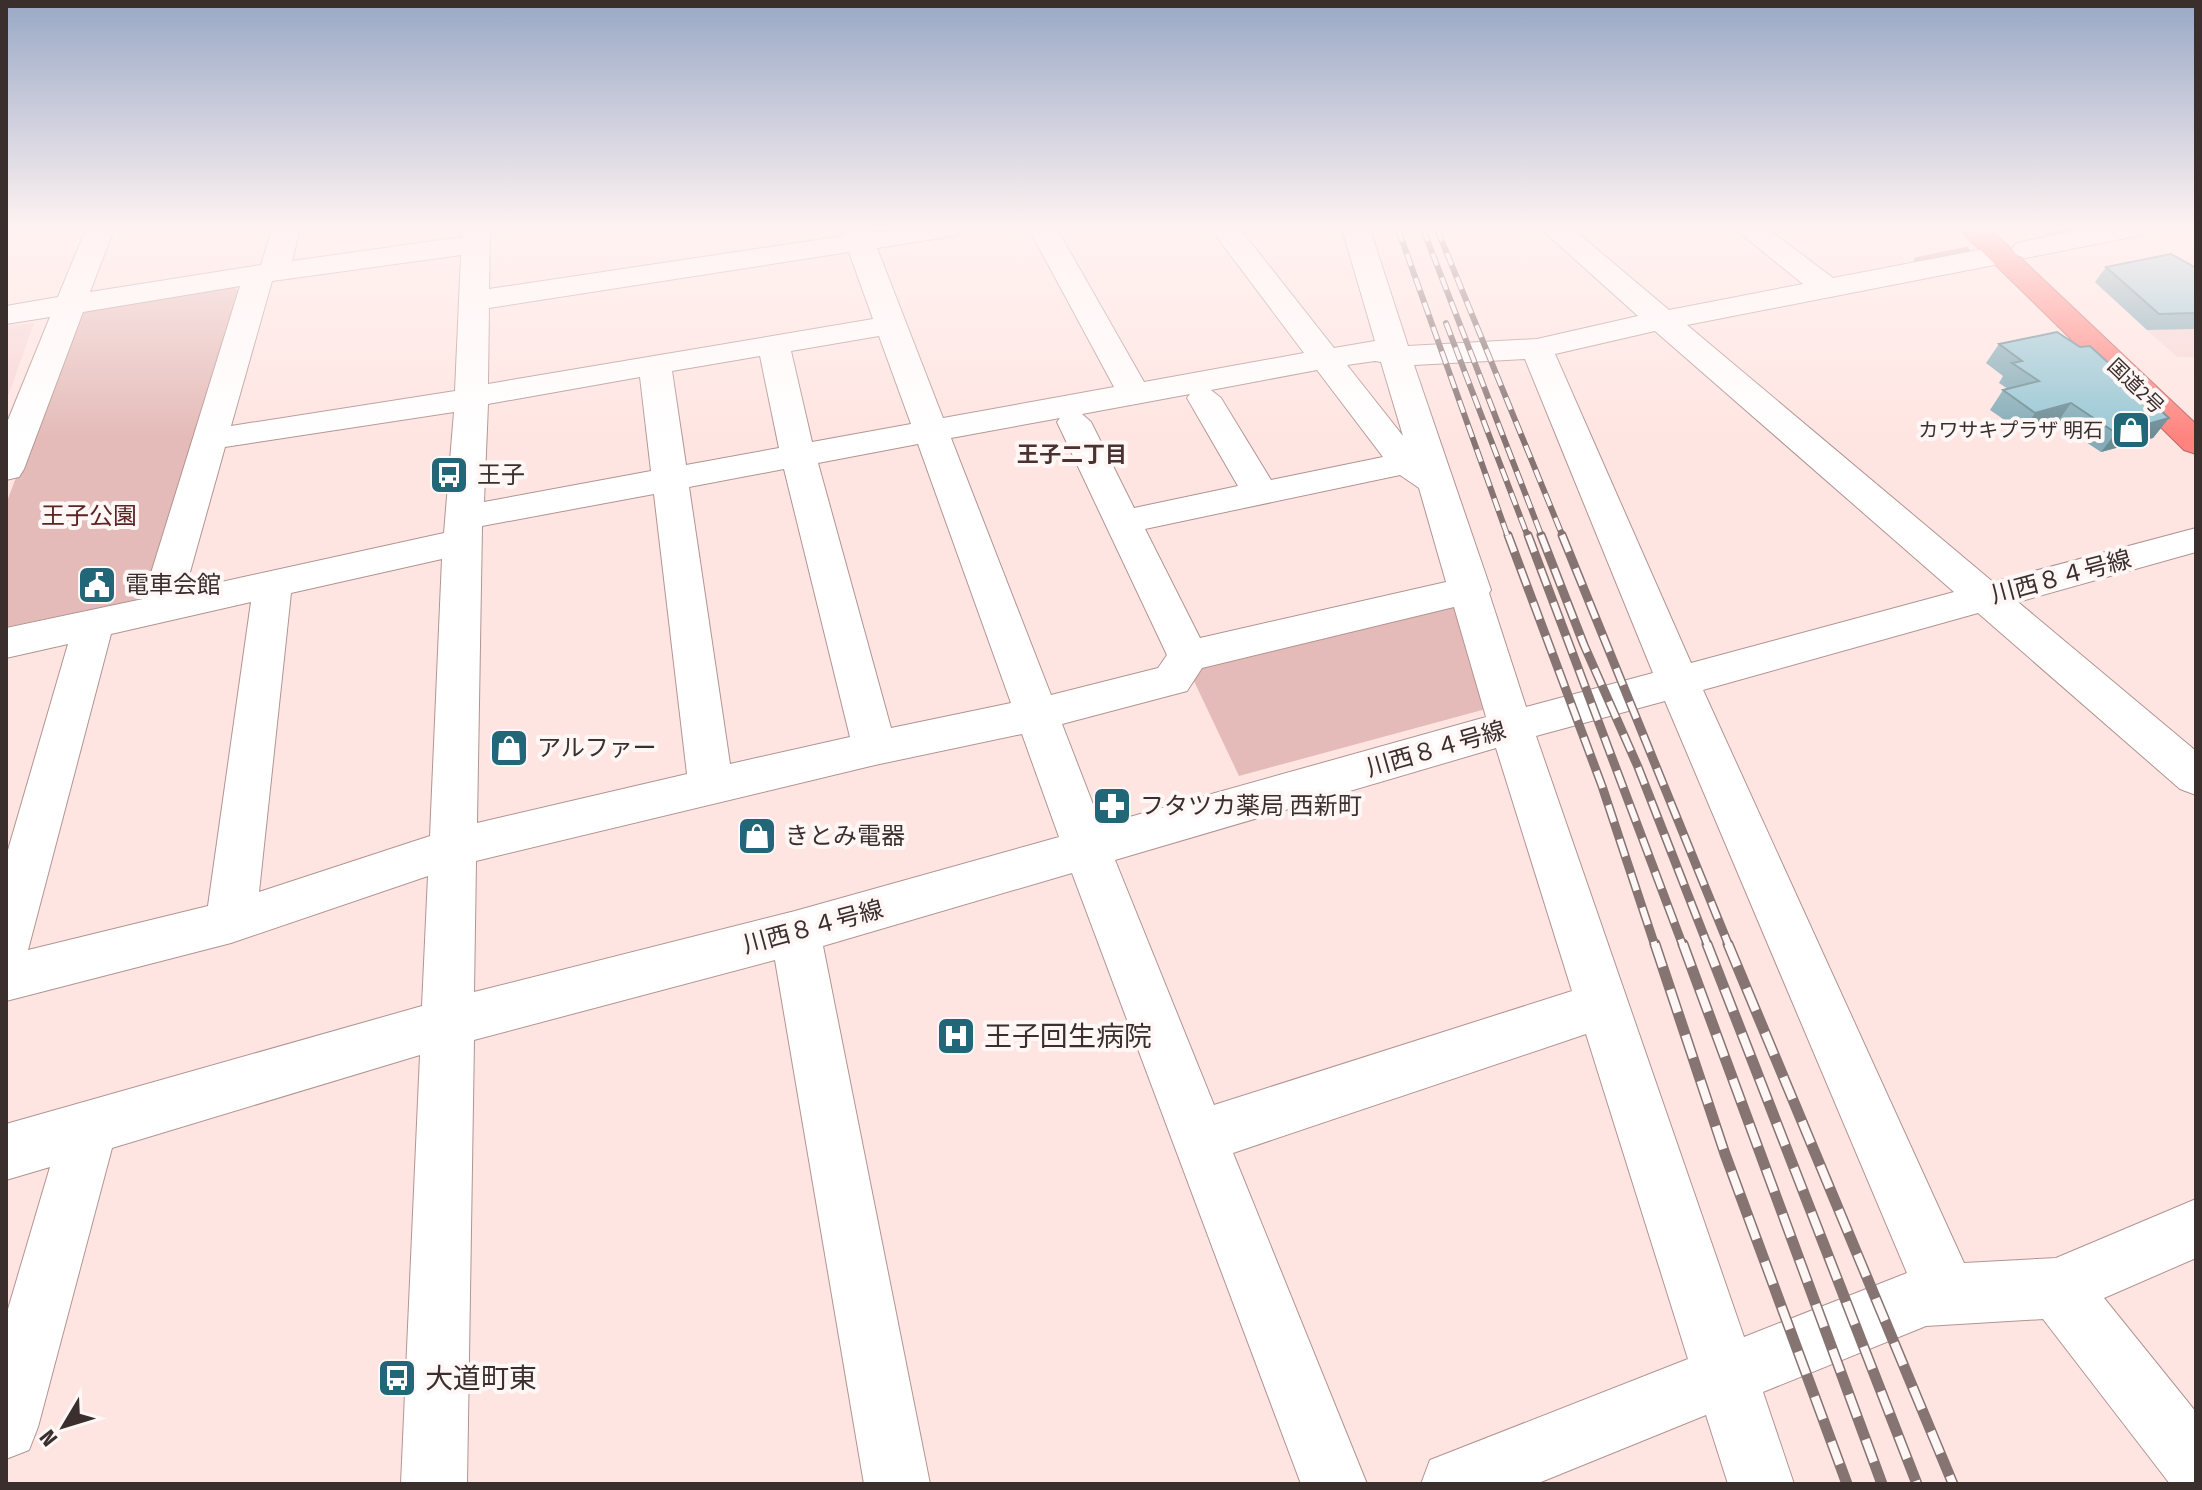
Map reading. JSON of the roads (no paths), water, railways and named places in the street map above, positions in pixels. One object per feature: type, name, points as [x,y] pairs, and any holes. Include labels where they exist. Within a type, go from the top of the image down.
[{"type":"highway","name":"国道2号","points":[[2060,299],[2196,443]]},
{"type":"highway","name":"国道2号","points":[[2071,299],[2196,408]]},
{"type":"street","points":[[6,469],[75,299]]},
{"type":"street","points":[[6,315],[102,299]]},
{"type":"street","points":[[160,607],[258,299]]},
{"type":"street","points":[[434,1484],[446,1023],[472,301],[487,299]]},
{"type":"street","points":[[881,299],[1087,849],[1334,1484]]},
{"type":"street","points":[[1082,299],[1134,393]]},
{"type":"street","points":[[1278,299],[1329,366],[1422,474]]},
{"type":"street","points":[[1379,299],[1398,356],[1422,474],[1471,590],[1511,727],[1761,1484]]},
{"type":"street","points":[[1638,299],[2196,777]]},
{"type":"street","points":[[6,643],[273,582],[464,529],[672,479],[1134,393],[1329,366],[1375,351],[1398,356],[1537,349],[1773,299]]},
{"type":"street","points":[[212,439],[470,399],[498,391],[891,325]]},
{"type":"street","points":[[774,345],[798,456],[875,748]]},
{"type":"street","points":[[1537,349],[1678,682],[1947,1294]]},
{"type":"street","points":[[655,365],[711,787]]},
{"type":"street","points":[[1204,398],[1261,494]]},
{"type":"street","points":[[1074,422],[1188,656]]},
{"type":"street","points":[[1123,522],[1261,494],[1422,474]]},
{"type":"street","name":"川西８４号線","points":[[6,1152],[446,1023],[795,933],[1511,727],[2196,540]]},
{"type":"street","points":[[231,922],[273,582]]},
{"type":"street","points":[[6,978],[231,922],[452,848],[875,748],[1038,714],[1172,680],[1188,656],[1471,590]]},
{"type":"street","points":[[6,944],[94,623]]},
{"type":"street","points":[[795,933],[897,1484]]},
{"type":"street","points":[[1199,1137],[1603,1005]]},
{"type":"street","points":[[6,1427],[89,1128]]},
{"type":"street","points":[[1454,1484],[1926,1296],[2057,1288],[2196,1228]]},
{"type":"street","points":[[2057,1288],[2196,1464]]},
{"type":"railway","points":[[1423,299],[1508,537]]},
{"type":"railway","points":[[1450,299],[1542,537]]},
{"type":"railway","points":[[1465,299],[1563,537]]},
{"type":"railway","points":[[1446,323],[1528,537]]},
{"type":"railway","points":[[1508,535],[1602,786],[1655,946]]},
{"type":"railway","points":[[1528,535],[1683,946]]},
{"type":"railway","points":[[1541,535],[1584,645],[1638,767],[1708,946]]},
{"type":"railway","points":[[1562,535],[1729,946]]},
{"type":"railway","points":[[1655,944],[1725,1154],[1847,1484]]},
{"type":"railway","points":[[1683,944],[1882,1484]]},
{"type":"railway","points":[[1707,944],[1917,1484]]},
{"type":"railway","points":[[1728,944],[1953,1484]]},
{"type":"place","name":"カワサキプラザ 明石","points":[[2131,430]]},
{"type":"place","name":"王子","points":[[449,475]]},
{"type":"place","name":"電車会館","points":[[97,585]]},
{"type":"place","name":"アルファー","points":[[509,748]]},
{"type":"place","name":"フタツカ薬局 西新町","points":[[1112,806]]},
{"type":"place","name":"きとみ電器","points":[[757,836]]},
{"type":"place","name":"王子回生病院","points":[[956,1036]]},
{"type":"place","name":"大道町東","points":[[397,1378]]},
{"type":"district","name":"王子二丁目","points":[[1072,454]]},
{"type":"park label","name":"王子公園","points":[[89,516]]}]
